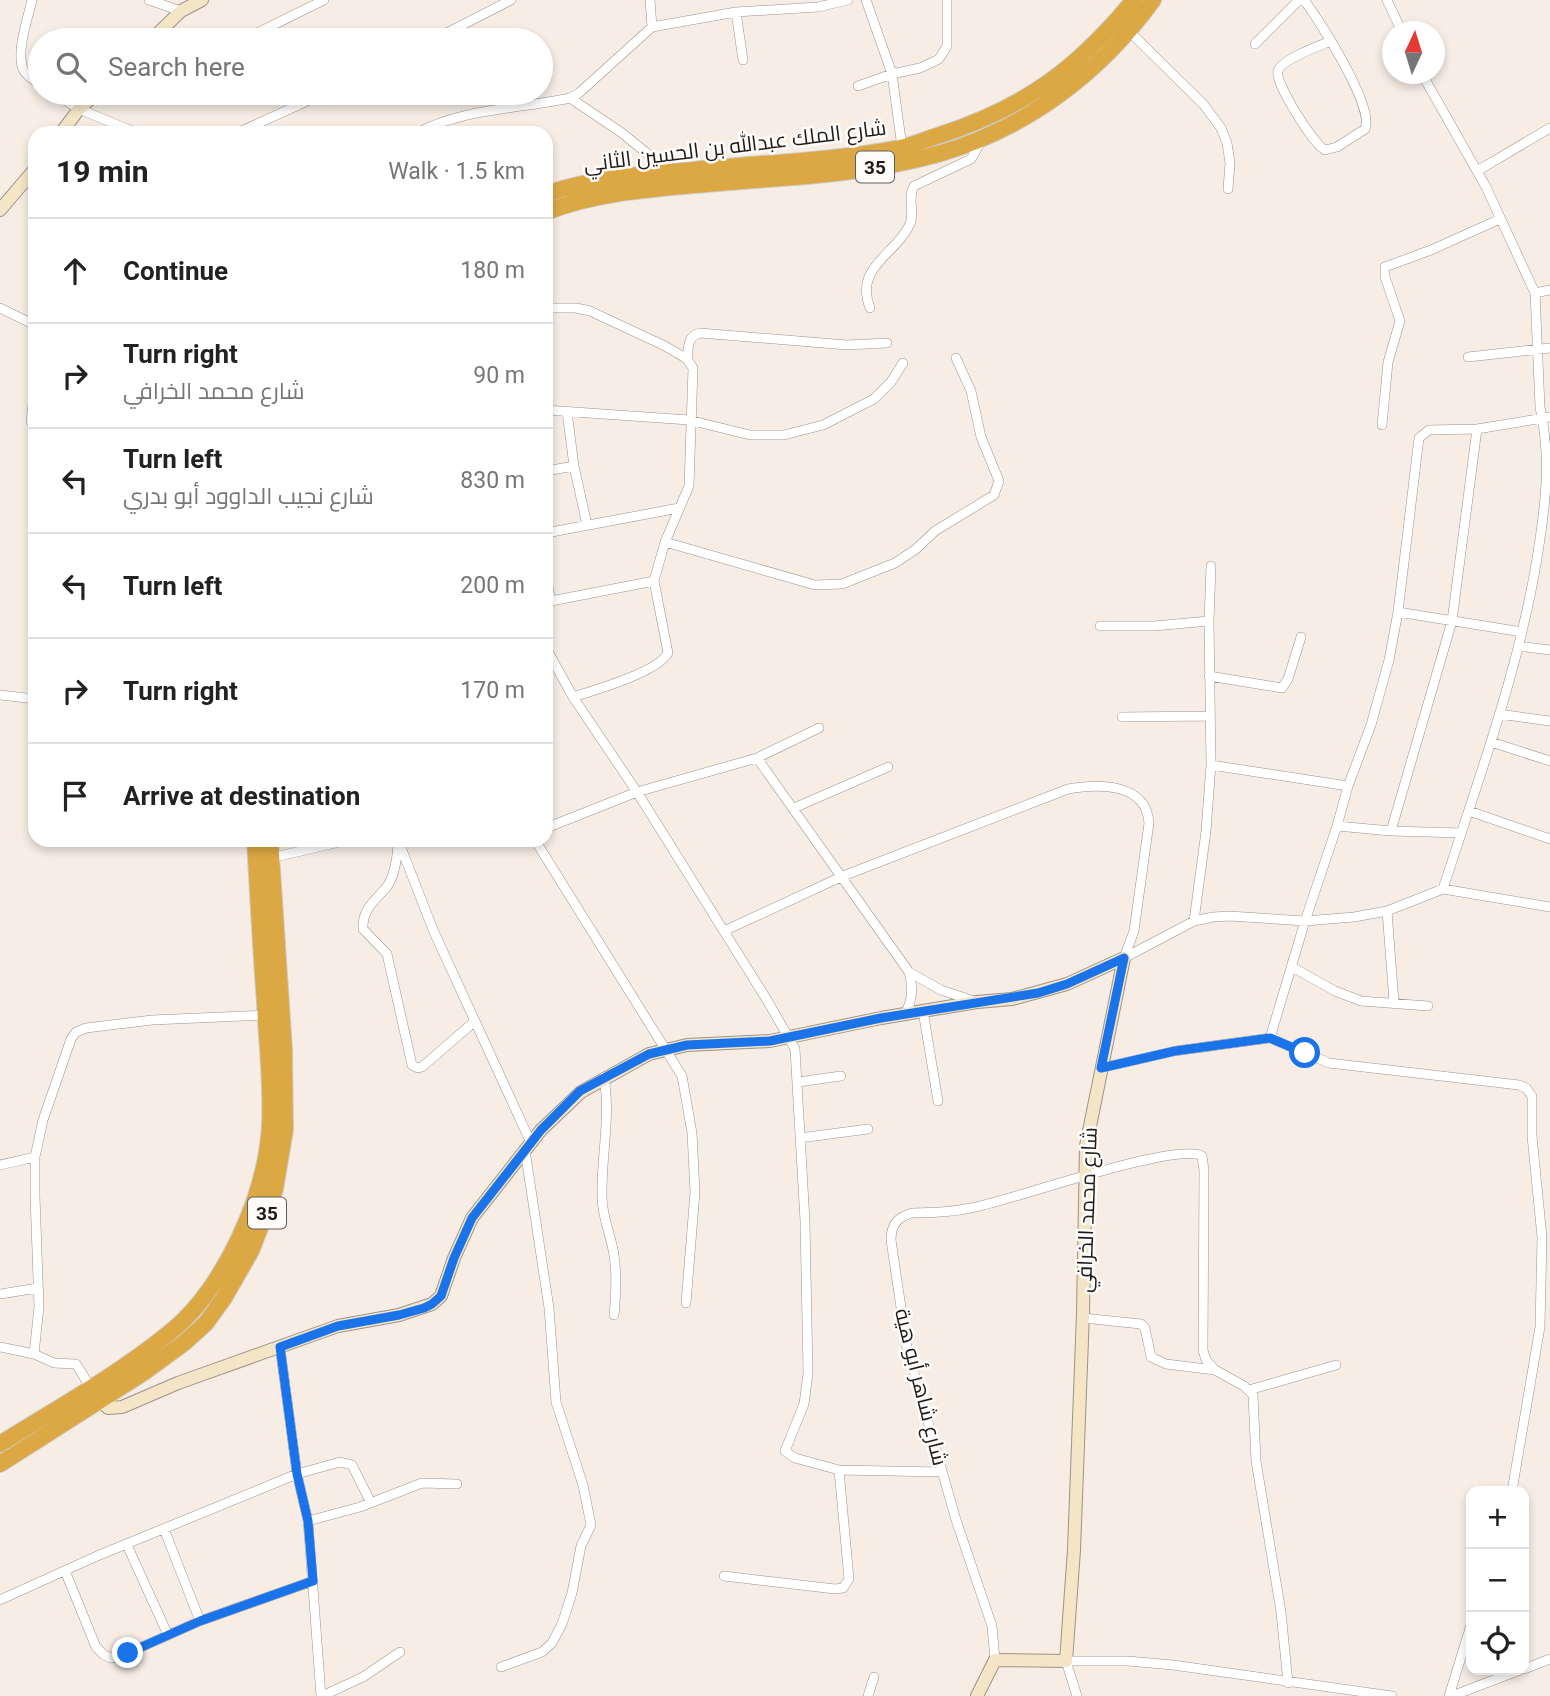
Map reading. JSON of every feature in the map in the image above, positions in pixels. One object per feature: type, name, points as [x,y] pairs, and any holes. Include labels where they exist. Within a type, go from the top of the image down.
[{"type":"highway","name":"شارع الملك عبدالله بن الحسين الثاني","points":[[553,192],[608,179],[849,155],[902,147],[994,116],[1028,96],[1057,77],[1107,33],[1134,0]]},
{"type":"highway","name":"شارع الملك عبدالله بن الحسين الثاني","points":[[553,210],[602,196],[853,171],[939,153],[983,137],[1042,107],[1073,86],[1130,32],[1153,0]]},
{"type":"highway","name":"35","points":[[0,1464],[95,1395],[170,1334],[223,1269],[248,1220],[259,1190],[270,1128],[270,1079],[255,847]]},
{"type":"highway","name":"35","points":[[0,1444],[95,1395],[184,1343],[206,1323],[242,1269],[264,1221],[275,1189],[284,1142],[286,1110],[270,847]]},
{"type":"street","points":[[28,76],[22,67],[23,40],[32,0]]},
{"type":"street","points":[[149,0],[181,11]]},
{"type":"street","points":[[163,28],[181,11],[202,0]]},
{"type":"street","points":[[456,28],[511,0]]},
{"type":"street","points":[[650,0],[652,27]]},
{"type":"street","points":[[553,102],[570,99],[579,93],[652,27],[736,12],[818,7],[848,0]]},
{"type":"street","points":[[866,0],[892,74],[902,147]]},
{"type":"street","points":[[858,86],[932,63],[944,53],[947,46],[947,0]]},
{"type":"street","points":[[1255,44],[1301,0],[1331,41],[1362,101],[1367,125],[1337,147],[1325,150],[1315,142],[1280,85],[1277,72],[1279,67],[1293,58],[1331,41]]},
{"type":"street","points":[[1387,0],[1397,21]]},
{"type":"street","points":[[266,28],[319,1]]},
{"type":"street","points":[[736,12],[743,60]]},
{"type":"street","points":[[1130,32],[1204,105],[1221,128],[1230,163],[1228,189]]},
{"type":"street","points":[[1428,84],[1477,171],[1535,293],[1541,407],[1547,417],[1550,474],[1522,632],[1491,742],[1443,889]]},
{"type":"street","points":[[570,99],[622,133],[670,172]]},
{"type":"street","points":[[73,105],[120,126]]},
{"type":"street","points":[[66,126],[84,105]]},
{"type":"street","points":[[252,126],[299,105]]},
{"type":"street","points":[[432,126],[466,115],[531,105]]},
{"type":"street","points":[[1477,171],[1550,128]]},
{"type":"street","points":[[870,308],[866,296],[866,282],[911,222],[914,186],[971,159],[983,137]]},
{"type":"street","points":[[0,210],[28,177]]},
{"type":"street","points":[[1382,425],[1388,362],[1400,321],[1385,277],[1385,267],[1500,219]]},
{"type":"street","points":[[1535,293],[1550,290]]},
{"type":"street","points":[[0,308],[28,322]]},
{"type":"street","points":[[553,309],[576,308],[590,311],[687,359],[694,373],[687,494],[665,542],[654,581],[668,648],[665,658],[625,679],[573,697]]},
{"type":"street","points":[[687,359],[690,339],[700,332],[846,345],[887,343]]},
{"type":"street","points":[[1468,357],[1550,348]]},
{"type":"street","points":[[665,542],[815,584],[842,584],[895,564],[936,531],[994,495],[998,488],[999,481],[981,437],[971,391],[956,358]]},
{"type":"street","points":[[553,411],[690,420],[750,435],[784,435],[811,430],[874,399],[891,382],[903,363]]},
{"type":"street","points":[[567,412],[573,466],[587,525]]},
{"type":"street","points":[[1270,1038],[1348,786],[1381,692],[1398,612],[1419,438],[1429,430],[1477,429],[1547,417]]},
{"type":"street","points":[[1391,831],[1452,621],[1477,429]]},
{"type":"street","points":[[553,470],[573,466]]},
{"type":"street","points":[[553,532],[679,508]]},
{"type":"street","points":[[1194,921],[1206,831],[1211,765],[1211,566]]},
{"type":"street","points":[[553,601],[654,581]]},
{"type":"street","points":[[1398,612],[1522,632]]},
{"type":"street","points":[[1100,626],[1154,626],[1209,621]]},
{"type":"street","points":[[1209,676],[1282,688],[1288,679],[1301,637]]},
{"type":"street","points":[[1518,646],[1550,650]]},
{"type":"street","points":[[553,661],[573,697],[637,792],[795,1049],[806,1265],[808,1380],[804,1404],[785,1451],[795,1458],[839,1470],[942,1472]]},
{"type":"street","points":[[0,695],[28,698]]},
{"type":"street","points":[[1499,714],[1550,721]]},
{"type":"street","points":[[1122,717],[1209,716]]},
{"type":"street","points":[[553,825],[637,792],[757,758],[818,728]]},
{"type":"street","points":[[1491,742],[1550,761]]},
{"type":"street","points":[[757,758],[909,972],[913,987],[905,1014]]},
{"type":"street","points":[[1211,765],[1348,786]]},
{"type":"street","points":[[794,808],[888,767]]},
{"type":"street","name":"شارع محمد الخرافي","points":[[724,931],[843,876],[1068,789],[1089,786],[1127,791],[1148,811],[1149,823],[1134,931],[1124,958],[1091,1115],[1084,1176],[1086,1245],[1074,1549],[1066,1661],[1077,1696]]},
{"type":"street","points":[[1469,811],[1550,839]]},
{"type":"street","points":[[1337,826],[1461,833]]},
{"type":"street","points":[[271,858],[318,847]]},
{"type":"street","points":[[398,847],[391,880],[373,899],[363,922],[363,929],[387,954],[412,1065],[422,1067],[474,1021]]},
{"type":"street","points":[[401,847],[434,932],[528,1147],[549,1308],[555,1402],[590,1513],[591,1525],[581,1546],[572,1593],[562,1624],[552,1643],[542,1652],[501,1667]]},
{"type":"street","points":[[540,847],[682,1076],[692,1133],[695,1213],[686,1303]]},
{"type":"street","points":[[0,1347],[34,1354],[54,1363],[76,1364],[95,1395],[108,1408],[122,1407],[178,1382],[338,1326],[424,1308],[441,1296],[472,1218],[528,1147],[573,1098],[604,1077],[649,1054],[667,1049],[790,1038],[905,1014],[1038,993],[1067,984],[1124,958],[1194,921],[1229,916],[1305,921],[1354,917],[1387,911],[1443,889],[1549,905]]},
{"type":"street","points":[[1387,911],[1394,1002]]},
{"type":"street","points":[[1292,967],[1335,991],[1361,1001],[1428,1006]]},
{"type":"street","points":[[909,972],[941,990],[977,1002]]},
{"type":"street","points":[[923,1011],[938,1101]]},
{"type":"street","points":[[34,1354],[39,1307],[35,1157],[43,1120],[71,1039],[76,1032],[86,1028],[152,1020],[265,1015]]},
{"type":"street","points":[[1101,1068],[1175,1051],[1270,1038],[1329,1062],[1526,1088],[1532,1096],[1532,1136],[1542,1237],[1540,1327],[1513,1486]]},
{"type":"street","points":[[798,1082],[841,1076]]},
{"type":"street","points":[[604,1077],[607,1119],[602,1193],[604,1219],[614,1254],[614,1315]]},
{"type":"street","points":[[800,1138],[868,1129]]},
{"type":"street","name":"شارع شاهر أبو هية","points":[[995,1660],[992,1626],[942,1472],[935,1439],[907,1348],[891,1240],[893,1226],[903,1215],[972,1208],[1084,1176],[1185,1153],[1198,1153],[1202,1156],[1205,1191],[1202,1258],[1203,1350],[1206,1360],[1215,1370]]},
{"type":"street","points":[[0,1165],[35,1157]]},
{"type":"street","points":[[0,1294],[38,1289]]},
{"type":"street","points":[[1083,1318],[1141,1324],[1145,1328],[1152,1357],[1166,1364],[1215,1370],[1249,1390],[1254,1403],[1256,1461],[1281,1612],[1287,1683]]},
{"type":"street","points":[[280,1347],[297,1474],[308,1521],[321,1696],[363,1676],[400,1652]]},
{"type":"street","points":[[1249,1390],[1336,1365]]},
{"type":"street","points":[[0,1600],[297,1474],[340,1462],[349,1463],[371,1503]]},
{"type":"street","points":[[724,1576],[835,1589],[846,1586],[849,1579],[839,1470]]},
{"type":"street","points":[[308,1521],[371,1503],[422,1483],[457,1484]]},
{"type":"street","points":[[164,1529],[200,1621]]},
{"type":"street","points":[[127,1545],[168,1636]]},
{"type":"street","points":[[65,1571],[96,1647],[111,1658],[119,1657],[200,1621],[313,1581]]},
{"type":"street","points":[[1450,1696],[1466,1642]]},
{"type":"street","points":[[1529,1666],[1550,1659]]},
{"type":"street","points":[[977,1696],[995,1660],[1139,1662],[1392,1696]]},
{"type":"street","points":[[1450,1696],[1506,1675]]},
{"type":"street","points":[[868,1696],[874,1677]]},
{"type":"route","points":[[128,1653],[200,1621],[313,1581],[308,1521],[297,1474],[280,1347],[338,1326],[399,1315],[432,1304],[441,1296],[472,1218],[541,1130],[580,1091],[625,1066],[649,1054],[687,1045],[770,1041],[881,1018],[1012,999],[1067,984],[1124,958],[1101,1068],[1175,1051],[1255,1039],[1274,1038],[1305,1053]]}]
